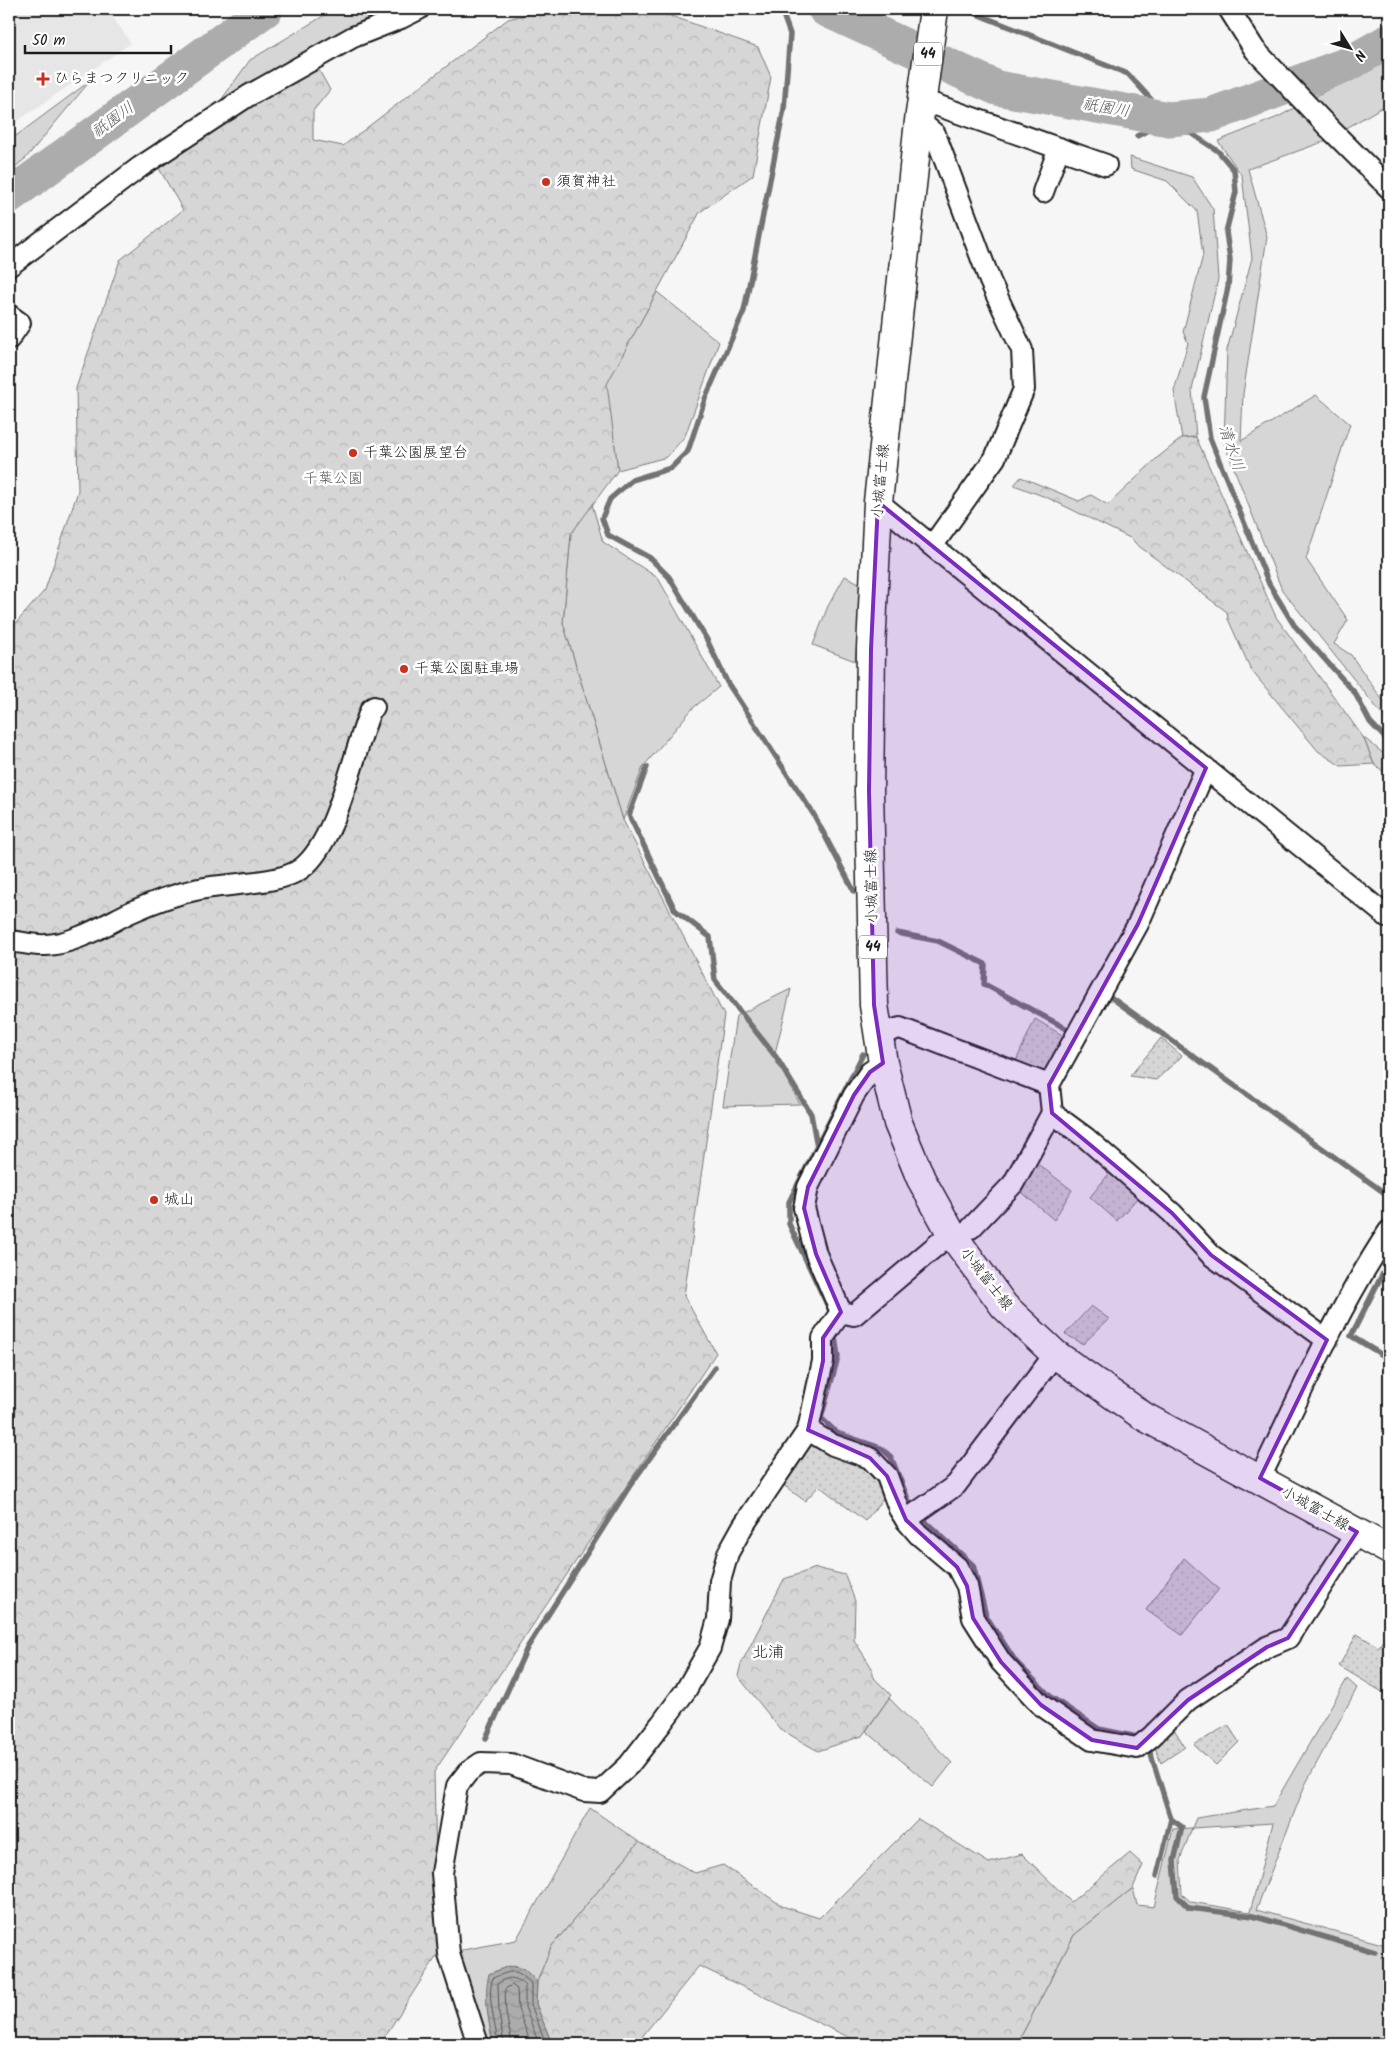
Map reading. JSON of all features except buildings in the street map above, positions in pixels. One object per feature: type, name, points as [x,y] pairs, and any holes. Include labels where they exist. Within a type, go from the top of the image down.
[{"type":"main road","name":"小城富士線","points":[[934,9],[920,110],[878,502],[870,649],[869,791],[874,1005],[883,1063],[898,1123],[921,1179],[961,1231],[1004,1306],[1054,1354],[1143,1416],[1260,1478],[1389,1550]]},
{"type":"street","points":[[9,266],[140,167],[248,96],[353,37],[402,18],[419,9]]},
{"type":"street","points":[[1229,9],[1255,50],[1389,188]]},
{"type":"street","points":[[920,110],[1059,148],[1106,165]]},
{"type":"street","points":[[920,110],[935,134],[990,281],[1022,350],[1024,389],[995,458],[933,545]]},
{"type":"street","points":[[1043,192],[1059,148]]},
{"type":"street","points":[[9,315],[20,323],[9,339]]},
{"type":"street","points":[[878,502],[1389,918]]},
{"type":"street","points":[[9,941],[47,945],[65,941],[84,936],[133,911],[195,890],[286,876],[303,868],[319,848],[336,816],[361,734],[374,706]]},
{"type":"street","points":[[841,1312],[854,1315],[961,1231],[1013,1184],[1052,1113],[1049,1085],[1138,924],[1206,768]]},
{"type":"street","points":[[878,1034],[900,1028],[1049,1085]]},
{"type":"street","points":[[841,1312],[816,1254],[804,1208],[808,1187],[854,1095],[870,1072],[883,1063]]},
{"type":"street","points":[[1052,1113],[1086,1138],[1165,1207],[1211,1255],[1327,1340]]},
{"type":"street","points":[[1260,1478],[1327,1340],[1370,1260],[1389,1231]]},
{"type":"street","points":[[478,2044],[449,1954],[442,1873],[457,1786],[468,1772],[481,1763],[511,1764],[584,1791],[600,1792],[628,1765],[686,1690],[710,1648],[718,1619],[720,1581],[728,1553],[743,1526],[808,1430],[823,1361],[823,1338],[841,1312]]},
{"type":"street","points":[[906,1520],[926,1508],[956,1485],[1054,1354]]},
{"type":"street","points":[[808,1430],[833,1445],[870,1458],[887,1476],[898,1509],[906,1520],[918,1534],[957,1567],[967,1586],[973,1618],[1001,1662],[1041,1705],[1092,1740],[1144,1743],[1188,1700],[1268,1647],[1288,1638],[1356,1532]]},
{"type":"highlighted area","points":[[878,502],[1206,768],[1138,924],[1049,1085],[1052,1113],[1172,1213],[1211,1255],[1327,1340],[1260,1478],[1357,1532],[1288,1638],[1267,1647],[1188,1700],[1137,1748],[1092,1740],[1041,1705],[1001,1662],[973,1618],[967,1586],[957,1567],[906,1520],[887,1476],[870,1458],[808,1430],[823,1361],[823,1338],[841,1312],[816,1254],[804,1208],[808,1187],[854,1095],[870,1072],[883,1063],[874,1005],[869,791],[871,649]]},
{"type":"shaded area","name":"ひらまつクリニック","points":[[9,9],[107,9],[131,43],[9,127]]},
{"type":"green space","points":[[335,9],[383,9],[219,103],[250,60]]},
{"type":"green space","name":"千葉公園","points":[[547,9],[652,9],[758,47],[771,77],[753,175],[700,212],[607,384],[618,470],[571,534],[563,623],[623,820],[724,1015],[684,1296],[716,1353],[434,1772],[438,1954],[380,2044],[9,2044],[9,631],[45,590],[78,491],[76,388],[120,260],[183,210],[157,165],[315,63],[330,90],[313,111],[313,140],[343,146],[508,19]]},
{"type":"green space","points":[[1389,56],[1389,103],[1323,142],[1248,169],[1267,237],[1243,394],[1241,441],[1316,395],[1350,424],[1306,559],[1348,620],[1334,644],[1351,655],[1381,698],[1389,706],[1389,723],[1282,590],[1224,443],[1227,350],[1252,258],[1242,176],[1218,141],[1278,117]]},
{"type":"green space","points":[[90,81],[26,158],[9,172],[9,141]]},
{"type":"green space","points":[[1130,157],[1192,177],[1213,209],[1218,279],[1192,390],[1196,437],[1182,438],[1174,391],[1188,343],[1183,332],[1203,255],[1197,211],[1167,181],[1131,169]]},
{"type":"green space","points":[[657,292],[719,342],[685,436],[667,457],[618,470],[606,384]]},
{"type":"green space","points":[[1196,437],[1276,617],[1363,737],[1374,764],[1341,766],[1318,751],[1251,670],[1228,619],[1227,612],[1136,544],[1132,539],[1048,498],[1014,485],[1021,477],[1079,501],[1091,495],[1108,505],[1157,458],[1182,438]]},
{"type":"green space","points":[[592,504],[603,542],[658,578],[719,687],[693,708],[643,767],[623,820],[563,623],[571,534]]},
{"type":"green space","points":[[845,576],[863,585],[855,661],[813,645],[828,606]]},
{"type":"green space","points":[[1363,737],[1389,758],[1389,776],[1374,764]]},
{"type":"green space","points":[[791,989],[774,1057],[800,1104],[723,1106],[736,1016]]},
{"type":"green space","points":[[1035,1019],[1067,1038],[1045,1073],[1015,1063]]},
{"type":"green space","points":[[1161,1038],[1182,1056],[1156,1080],[1130,1076]]},
{"type":"green space","points":[[1035,1162],[1072,1190],[1054,1220],[1018,1189]]},
{"type":"green space","points":[[1112,1170],[1139,1196],[1117,1221],[1090,1197]]},
{"type":"green space","points":[[1091,1306],[1109,1319],[1083,1344],[1065,1334]]},
{"type":"green space","points":[[811,1439],[872,1470],[883,1499],[865,1521],[819,1486],[805,1501],[782,1484]]},
{"type":"green space","points":[[1184,1558],[1219,1589],[1182,1635],[1146,1610]]},
{"type":"green space","points":[[816,1568],[845,1575],[855,1601],[854,1640],[872,1668],[872,1676],[891,1695],[862,1736],[818,1751],[780,1729],[738,1676],[741,1664],[784,1579]]},
{"type":"green space","points":[[1389,1629],[1389,1696],[1339,1666],[1357,1634],[1379,1647]]},
{"type":"green space","points":[[1347,1679],[1357,1688],[1305,1785],[1256,1910],[1386,1945],[1381,1958],[1389,1963],[1389,2044],[1017,2044],[1074,1935],[1133,1888],[1137,1905],[1154,1907],[1173,1829],[1192,1828],[1196,1818],[1273,1806]],"holes":[[[1273,1823],[1250,1912],[1191,1902],[1182,1894],[1180,1860],[1192,1828]]]},
{"type":"green space","points":[[889,1698],[952,1763],[933,1787],[866,1731]]},
{"type":"green space","points":[[1228,1725],[1239,1742],[1216,1765],[1194,1745]]},
{"type":"green space","points":[[1172,1726],[1185,1747],[1161,1763],[1153,1742]]},
{"type":"green space","points":[[590,1808],[639,1842],[551,1947],[537,1982],[525,1970],[515,1966],[489,1974],[488,2015],[493,2044],[483,2044],[458,1957],[463,1950],[516,1940]]},
{"type":"green space","points":[[918,1819],[989,1863],[1022,1854],[1071,1902],[1130,1853],[1143,1865],[1133,1888],[1074,1935],[1017,2044],[863,2044],[699,1966],[636,2044],[552,2044],[536,2004],[537,1982],[551,1947],[639,1842],[695,1873],[723,1865],[782,1906],[819,1918]]},
{"type":"water","points":[[509,1966],[524,1969],[537,1982],[536,2004],[552,2044],[493,2044],[488,2018],[487,1983],[489,1974]]},
{"type":"waterway","name":"祇園川","points":[[9,196],[266,9]]},
{"type":"waterway","points":[[781,9],[790,34],[784,109],[744,311],[705,399],[688,451],[671,468],[632,480],[610,499],[602,518],[608,535],[650,558],[669,577],[707,640],[727,682],[814,815],[854,891]]},
{"type":"waterway","name":"祇園川","points":[[825,9],[997,88],[1169,119],[1211,115],[1348,64],[1389,41]]},
{"type":"waterway","points":[[964,9],[1128,74],[1169,119],[1137,136]]},
{"type":"waterway","name":"清水川","points":[[1169,119],[1218,151],[1234,170],[1236,192],[1226,232],[1230,260],[1228,287],[1204,397],[1210,438],[1269,584],[1294,625],[1355,693],[1370,722],[1389,742]]},
{"type":"waterway","points":[[647,767],[629,815],[675,910],[710,937],[715,980],[776,1057],[811,1114],[817,1147]]},
{"type":"waterway","points":[[897,933],[938,941],[985,964],[984,984],[1069,1030]]},
{"type":"waterway","points":[[1109,996],[1389,1196]]},
{"type":"waterway","points":[[831,1313],[789,1224],[789,1202],[863,1054]]},
{"type":"waterway","points":[[1389,1263],[1351,1336],[1389,1359]]},
{"type":"waterway","points":[[834,1331],[838,1357],[821,1418],[837,1433],[881,1448],[891,1457],[910,1504],[928,1524],[973,1565],[986,1616],[1016,1662],[1051,1697],[1099,1729],[1133,1736],[1149,1748],[1171,1819],[1157,1876]]},
{"type":"waterway","points":[[486,1738],[527,1648],[629,1487],[715,1367]]},
{"type":"waterway","points":[[1171,1819],[1182,1827],[1174,1861],[1177,1896],[1189,1908],[1253,1916],[1375,1952]]},
{"type":"place","name":"ひらまつクリニック","points":[[43,79]]},
{"type":"place","name":"須賀神社","points":[[546,182]]},
{"type":"place","name":"千葉公園展望台","points":[[353,453]]},
{"type":"place","name":"千葉公園駐車場","points":[[404,669]]},
{"type":"place","name":"城山","points":[[154,1200]]},
{"type":"district","name":"北浦","points":[[768,1652]]}]
